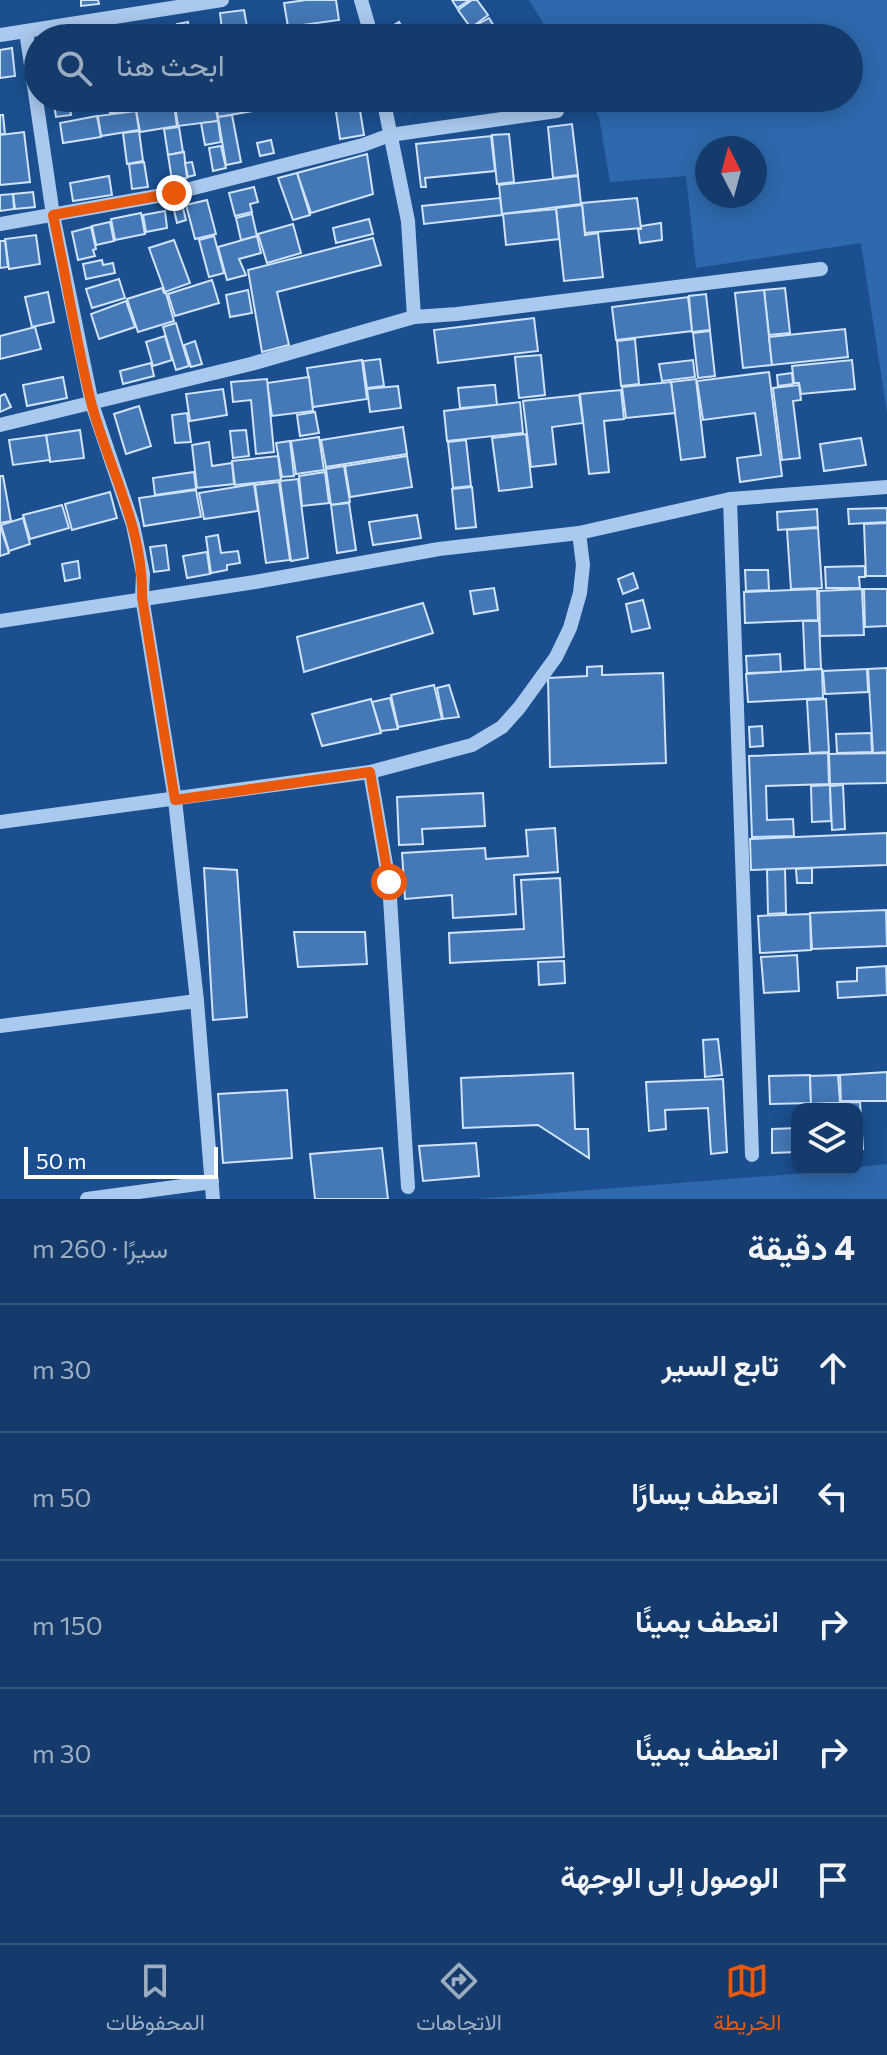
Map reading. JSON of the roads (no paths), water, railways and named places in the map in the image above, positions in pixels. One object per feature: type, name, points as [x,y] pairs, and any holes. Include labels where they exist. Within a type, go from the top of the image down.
[{"type":"street","points":[[70,24],[222,0]]},
{"type":"street","points":[[361,0],[368,24]]},
{"type":"street","points":[[0,35],[24,31]]},
{"type":"street","points":[[38,112],[53,215],[92,404],[133,525],[143,574],[142,597],[175,800],[197,1001],[213,1199]]},
{"type":"street","points":[[386,112],[408,221],[414,317]]},
{"type":"street","points":[[0,224],[174,193],[348,149],[390,135],[550,112]]},
{"type":"street","points":[[0,425],[251,364],[414,317],[821,269]]},
{"type":"street","points":[[0,621],[255,582],[439,549],[579,533],[730,499],[887,487]]},
{"type":"street","points":[[730,499],[752,1155]]},
{"type":"street","points":[[0,822],[370,772],[472,745],[495,732],[519,708],[556,657],[570,628],[582,579],[579,533]]},
{"type":"street","points":[[370,772],[389,882],[408,1187]]},
{"type":"street","points":[[0,1026],[197,1001]]},
{"type":"street","points":[[87,1199],[212,1182]]}]
